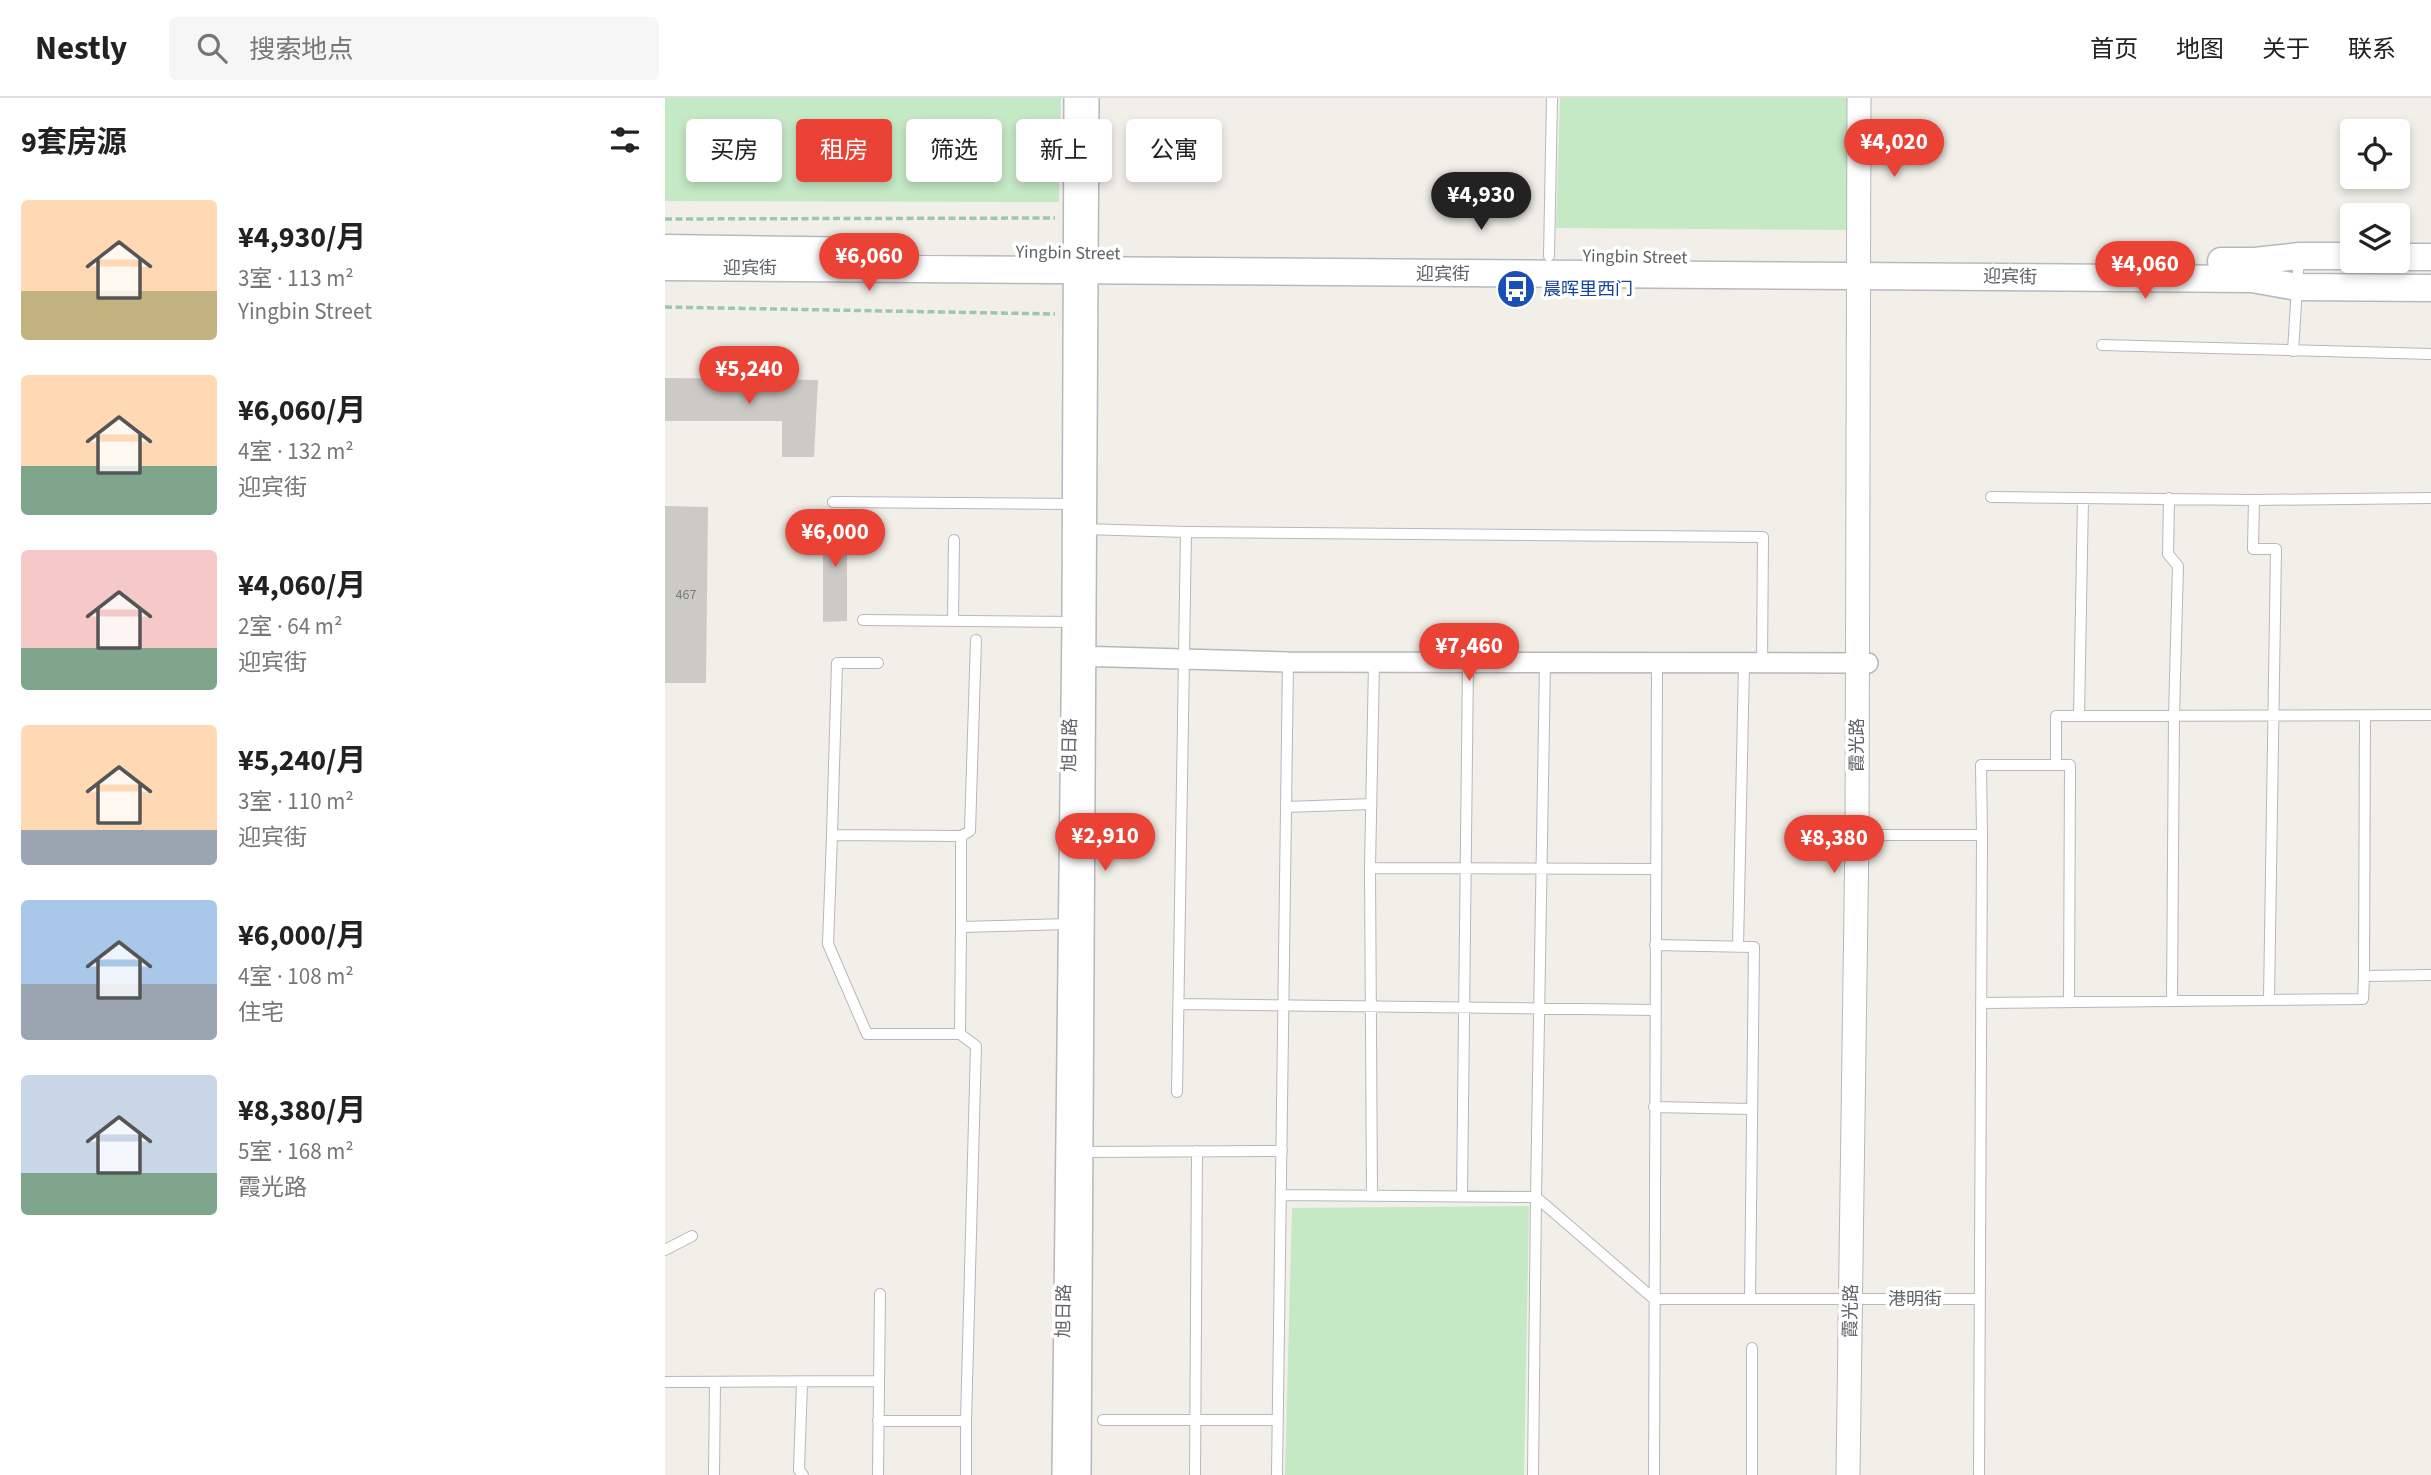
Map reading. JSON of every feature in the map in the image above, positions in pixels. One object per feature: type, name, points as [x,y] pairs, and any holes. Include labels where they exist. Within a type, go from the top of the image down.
[{"type":"main road","name":"Yingbin Street","points":[[665,248],[1081,262],[1549,256],[1865,268],[2255,261],[2299,256],[2340,256]]},
{"type":"main road","points":[[2410,257],[2431,257]]},
{"type":"main road","name":"迎宾街","points":[[665,267],[1081,262],[1865,268],[2252,279],[2297,287],[2431,288]]},
{"type":"street","name":"旭日路","points":[[1074,98],[1081,262]]},
{"type":"street","name":"旭日路","points":[[1081,1475],[1075,1152],[1067,924],[1080,622],[1081,262],[1089,98]]},
{"type":"street","name":"霞光路","points":[[1859,98],[1865,268],[1857,1299],[1860,1475]]},
{"type":"street","name":"霞光路","points":[[1865,268],[1873,98]]},
{"type":"street","name":"旭日路","points":[[1062,1475],[1075,1152],[1079,657]]},
{"type":"street","points":[[1079,657],[1374,663],[1863,663]]},
{"type":"street","name":"霞光路","points":[[1848,1475],[1857,1299]]},
{"type":"lane","points":[[1549,256],[1552,98]]},
{"type":"lane","points":[[2293,351],[2299,256]]},
{"type":"lane","points":[[2102,345],[2431,354]]},
{"type":"lane","points":[[1990,497],[2254,500],[2431,498]]},
{"type":"lane","points":[[2079,716],[2083,498]]},
{"type":"lane","points":[[2169,498],[2168,554],[2178,566],[2172,1001]]},
{"type":"lane","points":[[2254,500],[2253,549],[2276,549],[2269,1000]]},
{"type":"lane","points":[[833,502],[1080,504]]},
{"type":"lane","points":[[1080,529],[1763,537],[1753,664],[1738,947]]},
{"type":"lane","points":[[1177,1092],[1186,532]]},
{"type":"lane","points":[[953,621],[954,540]]},
{"type":"lane","points":[[863,620],[1080,622]]},
{"type":"lane","points":[[831,835],[961,836],[970,831],[976,640]]},
{"type":"lane","points":[[1277,1475],[1288,662]]},
{"type":"lane","points":[[878,663],[837,663],[828,944],[867,1034],[960,1034],[976,1046],[966,1475]]},
{"type":"lane","points":[[1371,1196],[1370,868],[1374,663]]},
{"type":"lane","points":[[1462,1196],[1468,663]]},
{"type":"lane","points":[[1533,1475],[1545,663]]},
{"type":"lane","points":[[1654,1475],[1657,664]]},
{"type":"lane","points":[[2056,765],[2056,716],[2431,715]]},
{"type":"lane","points":[[1981,1003],[2363,999],[2365,716]]},
{"type":"lane","points":[[1979,1475],[1981,765],[2070,765],[2069,1002]]},
{"type":"lane","points":[[1286,807],[1371,804]]},
{"type":"lane","points":[[1862,835],[1982,835]]},
{"type":"lane","points":[[960,1034],[961,836]]},
{"type":"lane","points":[[1370,868],[1656,870]]},
{"type":"lane","points":[[961,927],[1067,924]]},
{"type":"lane","points":[[1655,944],[1754,947],[1750,1298]]},
{"type":"lane","points":[[2364,976],[2431,975]]},
{"type":"lane","points":[[1180,1004],[1655,1010]]},
{"type":"lane","points":[[1654,1107],[1751,1109]]},
{"type":"lane","points":[[1195,1475],[1197,1151]]},
{"type":"lane","points":[[1075,1152],[1282,1151]]},
{"type":"lane","points":[[1281,1195],[1536,1197],[1654,1299]]},
{"type":"lane","points":[[665,1250],[692,1236]]},
{"type":"lane","points":[[878,1475],[880,1294]]},
{"type":"lane","name":"港明街","points":[[1654,1299],[1979,1299]]},
{"type":"lane","points":[[1752,1348],[1752,1475]]},
{"type":"lane","points":[[665,1382],[879,1381]]},
{"type":"lane","points":[[714,1475],[715,1382]]},
{"type":"lane","points":[[802,1382],[799,1470],[803,1475]]},
{"type":"lane","points":[[878,1421],[966,1420]]},
{"type":"lane","points":[[1103,1420],[1277,1420]]},
{"type":"path","points":[[665,219],[1056,218]]},
{"type":"path","points":[[665,307],[1055,314]]},
{"type":"green space","points":[[665,98],[1061,98],[1061,119],[1016,119],[1016,182],[1059,182],[1059,202],[665,201]]},
{"type":"green space","points":[[1560,98],[1847,98],[1847,230],[1556,228]]},
{"type":"green space","points":[[1529,1206],[1524,1475],[1285,1475],[1292,1208]]},
{"type":"building","points":[[665,378],[818,380],[814,457],[782,457],[782,421],[665,421]]},
{"type":"building","points":[[665,506],[708,507],[706,683],[665,683]]},
{"type":"building","points":[[823,516],[847,516],[847,621],[823,622]]},
{"type":"place","name":"晨晖里西门","points":[[1516,289]]}]
